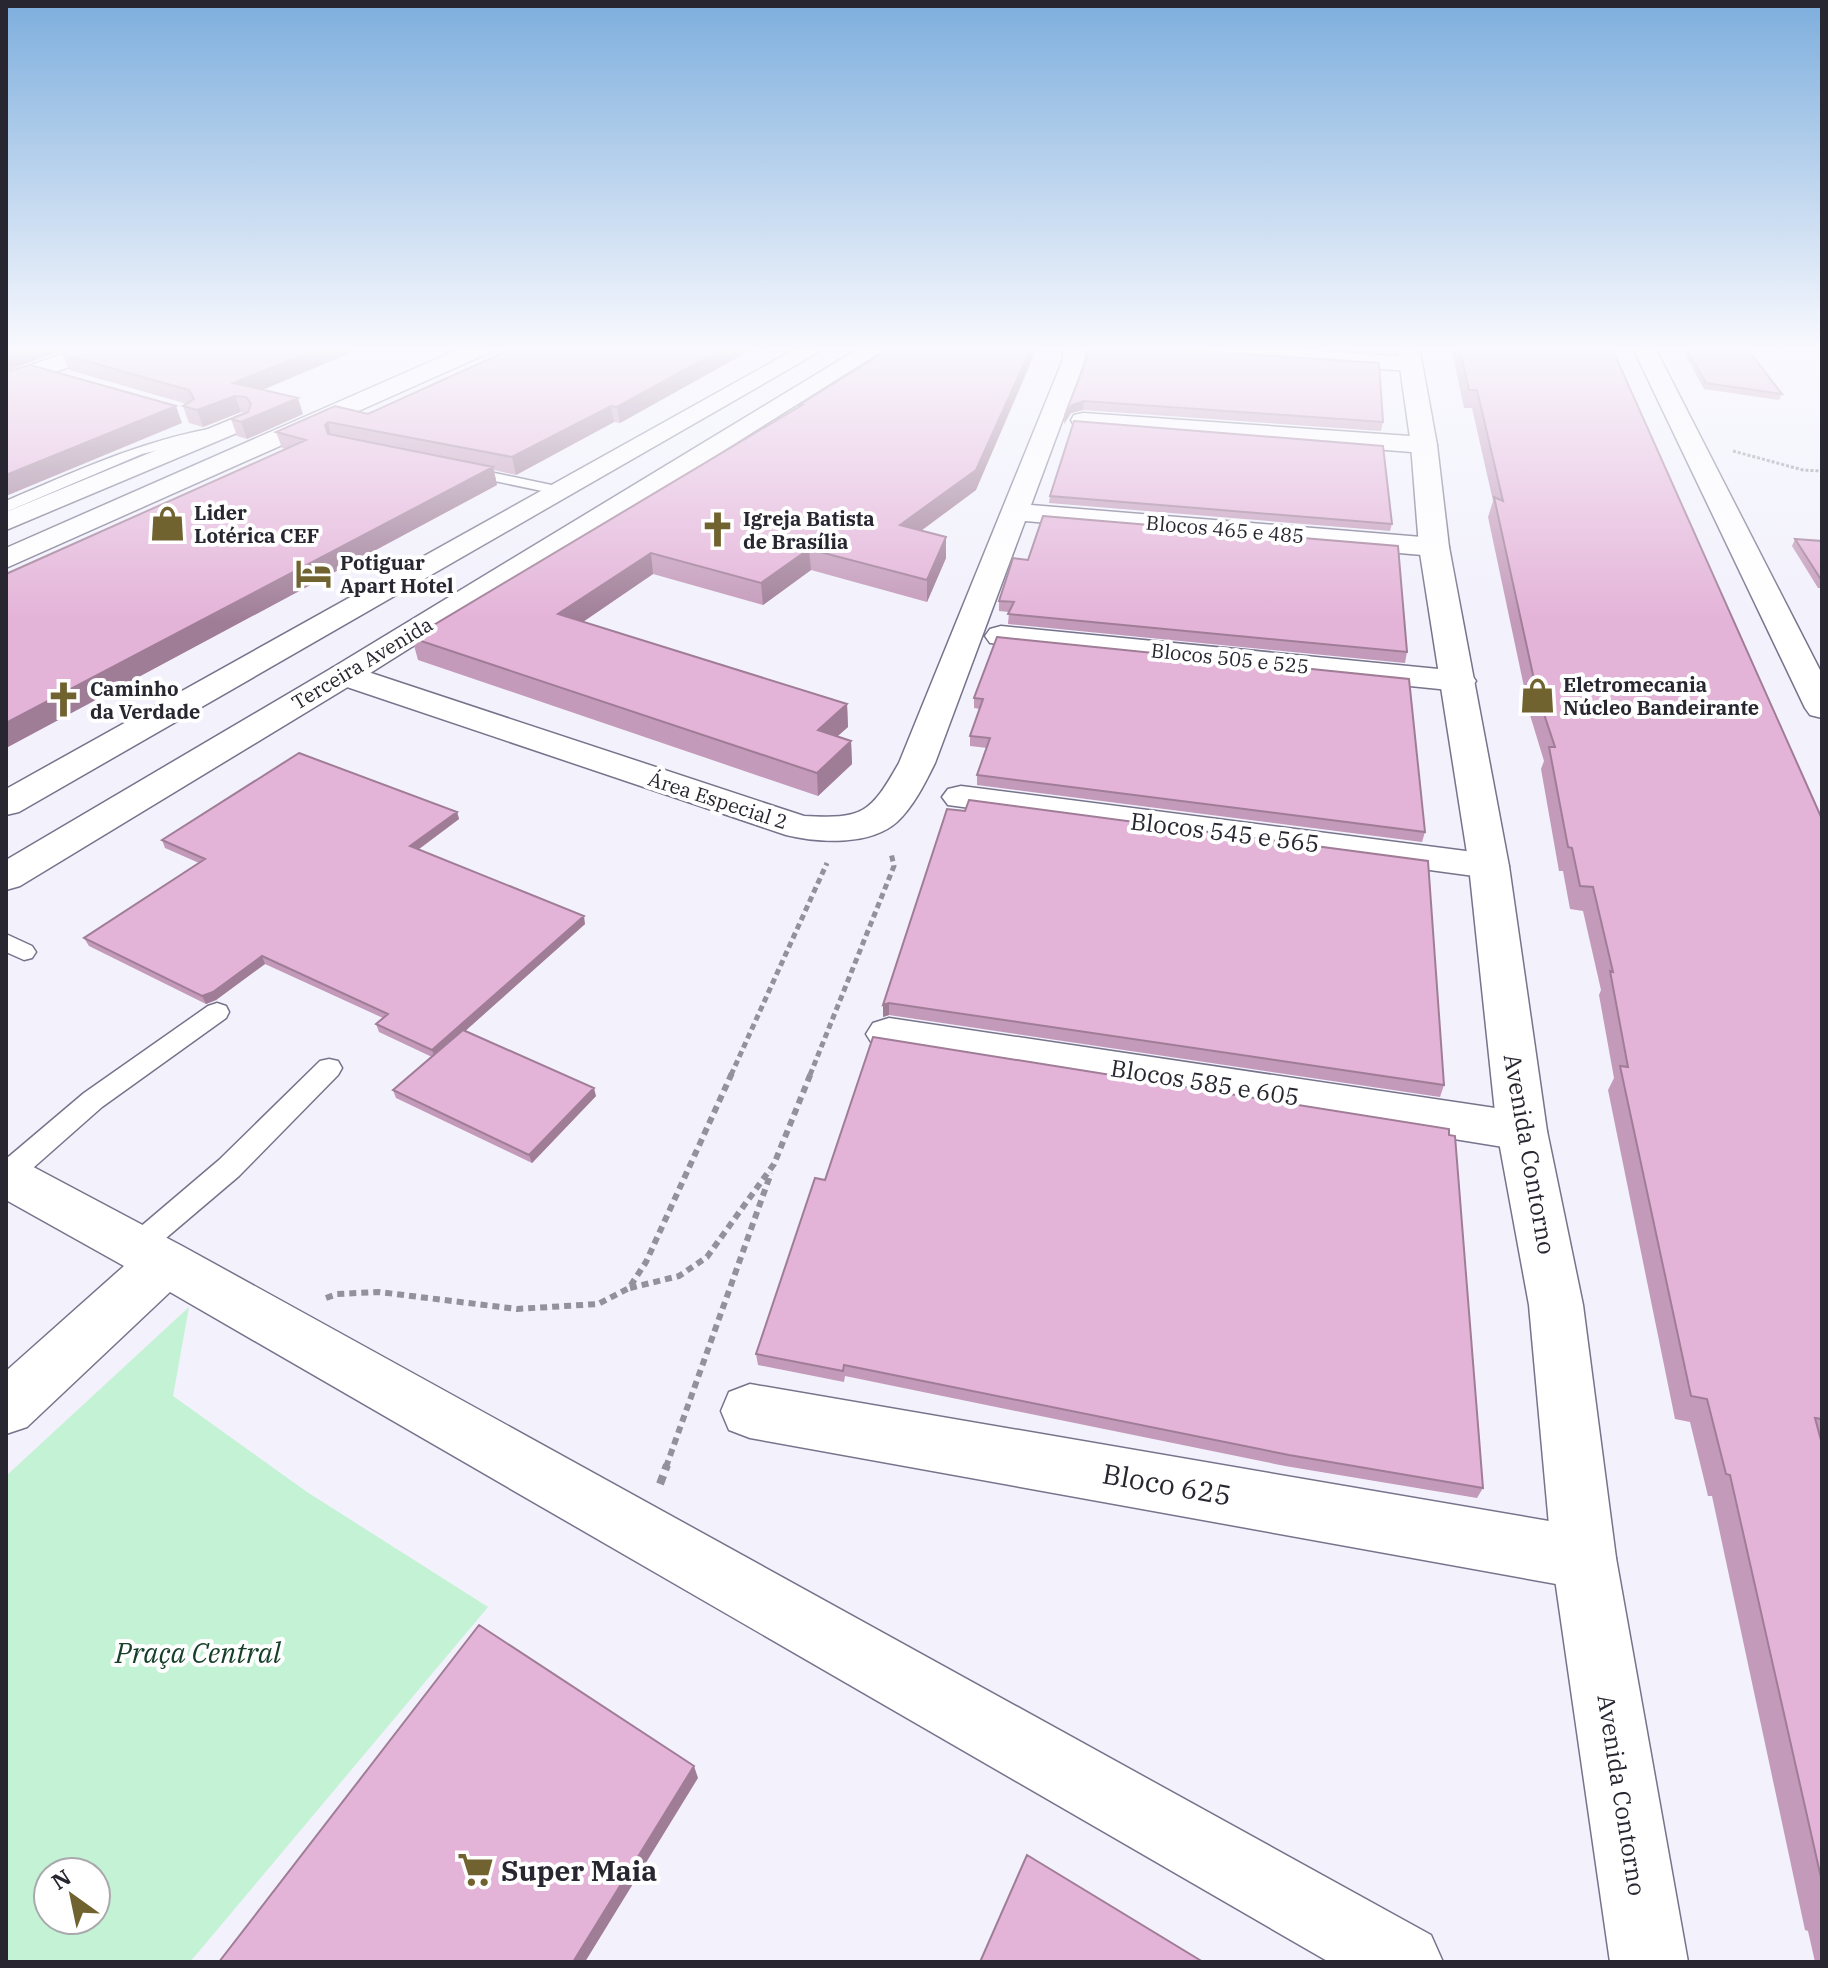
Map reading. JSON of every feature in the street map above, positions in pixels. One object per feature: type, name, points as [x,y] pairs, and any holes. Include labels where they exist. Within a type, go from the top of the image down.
[{"type":"street","points":[[6,522],[203,438]]},
{"type":"street","points":[[6,559],[278,438]]},
{"type":"street","points":[[6,804],[235,678],[655,438]]},
{"type":"street","name":"Terceira Avenida","points":[[6,877],[730,438]]},
{"type":"street","points":[[875,821],[895,804],[917,763],[1044,438]]},
{"type":"street","points":[[1326,438],[1424,445]]},
{"type":"street","name":"Avenida Contorno","points":[[1423,438],[1434,547],[1489,866],[1522,1131],[1556,1305],[1584,1558],[1649,1962]]},
{"type":"street","points":[[1690,440],[1822,708]]},
{"type":"street","name":"Blocos 465 e 485","points":[[1015,512],[1434,547]]},
{"type":"street","name":"Blocos 505 e 525","points":[[1001,636],[1459,681]]},
{"type":"street","name":"Área Especial 2","points":[[297,642],[299,651],[313,659],[800,827],[842,830],[875,821]]},
{"type":"street","points":[[235,678],[267,682],[288,693],[295,703]]},
{"type":"street","name":"Blocos 545 e 565","points":[[961,797],[1489,866]]},
{"type":"street","name":"Blocos 585 e 605","points":[[889,1034],[1522,1131]]},
{"type":"street","points":[[6,1176],[282,1328],[1404,1962]]},
{"type":"street","points":[[6,1408],[150,1255]]},
{"type":"street","name":"Bloco 625","points":[[750,1411],[1584,1558]]},
{"type":"lane","points":[[6,507],[147,448],[182,438]]},
{"type":"lane","points":[[457,470],[561,491]]},
{"type":"lane","points":[[6,1176],[93,1100],[217,1012]]},
{"type":"lane","points":[[150,1255],[229,1168],[329,1068]]},
{"type":"path","points":[[1690,440],[1803,470],[1822,471]]},
{"type":"path","points":[[643,1532],[774,1164],[894,866],[890,850],[875,821]]},
{"type":"path","points":[[629,1288],[646,1262],[842,830]]},
{"type":"path","points":[[282,1328],[302,1309],[337,1294],[379,1292],[517,1309],[598,1304],[629,1288],[679,1276],[707,1257],[774,1164]]},
{"type":"green space","name":"Praça Central","points":[[189,1307],[173,1396],[307,1492],[488,1607],[190,1962],[6,1962],[6,1476]]},
{"type":"building","points":[[6,438],[98,438],[6,475]]},
{"type":"building","points":[[298,438],[347,438],[493,467],[6,723],[6,574],[306,440]]},
{"type":"building","points":[[411,438],[549,438],[512,457]]},
{"type":"building","points":[[747,438],[991,438],[976,470],[900,525],[946,537],[927,580],[809,549],[761,583],[651,553],[558,614],[847,704],[818,730],[851,741],[817,773],[412,638]]},
{"type":"building","points":[[1069,438],[1282,438],[1383,446],[1392,524],[1050,496]]},
{"type":"building","points":[[1488,438],[1652,438],[1822,819],[1822,1419],[1815,1418],[1822,1444],[1822,1882],[1730,1475],[1726,1474],[1707,1399],[1691,1396],[1620,1066],[1628,1067],[1610,971],[1613,972],[1593,887],[1580,886],[1572,848],[1568,847],[1549,747],[1555,747],[1537,693],[1494,497],[1503,501]]},
{"type":"building","points":[[1043,516],[1398,546],[1407,652],[1008,614],[1014,602],[999,601],[1013,558],[1028,560]]},
{"type":"building","points":[[1795,539],[1822,541],[1822,581]]},
{"type":"building","points":[[997,637],[1409,679],[1425,832],[977,775],[990,738],[970,736],[983,699],[974,698]]},
{"type":"building","points":[[299,753],[457,812],[410,846],[584,916],[432,1050],[376,1024],[388,1014],[262,956],[213,992],[202,996],[84,938],[205,859],[162,840]]},
{"type":"building","points":[[969,800],[1428,861],[1444,1085],[889,1003],[883,1005],[947,809],[965,811]]},
{"type":"building","points":[[463,1030],[594,1088],[529,1155],[393,1090]]},
{"type":"building","points":[[873,1037],[1449,1129],[1449,1135],[1455,1136],[1483,1488],[1289,1455],[844,1365],[843,1371],[756,1354],[815,1178],[825,1180]]},
{"type":"building","name":"Super Maia","points":[[479,1625],[694,1766],[573,1962],[219,1962]]},
{"type":"building","points":[[1027,1855],[1203,1962],[980,1962]]},
{"type":"place","name":"Lider Lotérica CEF","points":[[168,524]]},
{"type":"place","name":"Igreja Batista de Brasília","points":[[717,529]]},
{"type":"place","name":"Potiguar Apart Hotel","points":[[314,574]]},
{"type":"place","name":"Eletromecania Núcleo Bandeirante","points":[[1537,695]]},
{"type":"place","name":"Caminho da Verdade","points":[[64,700]]},
{"type":"place","name":"Super Maia","points":[[475,1870]]}]
